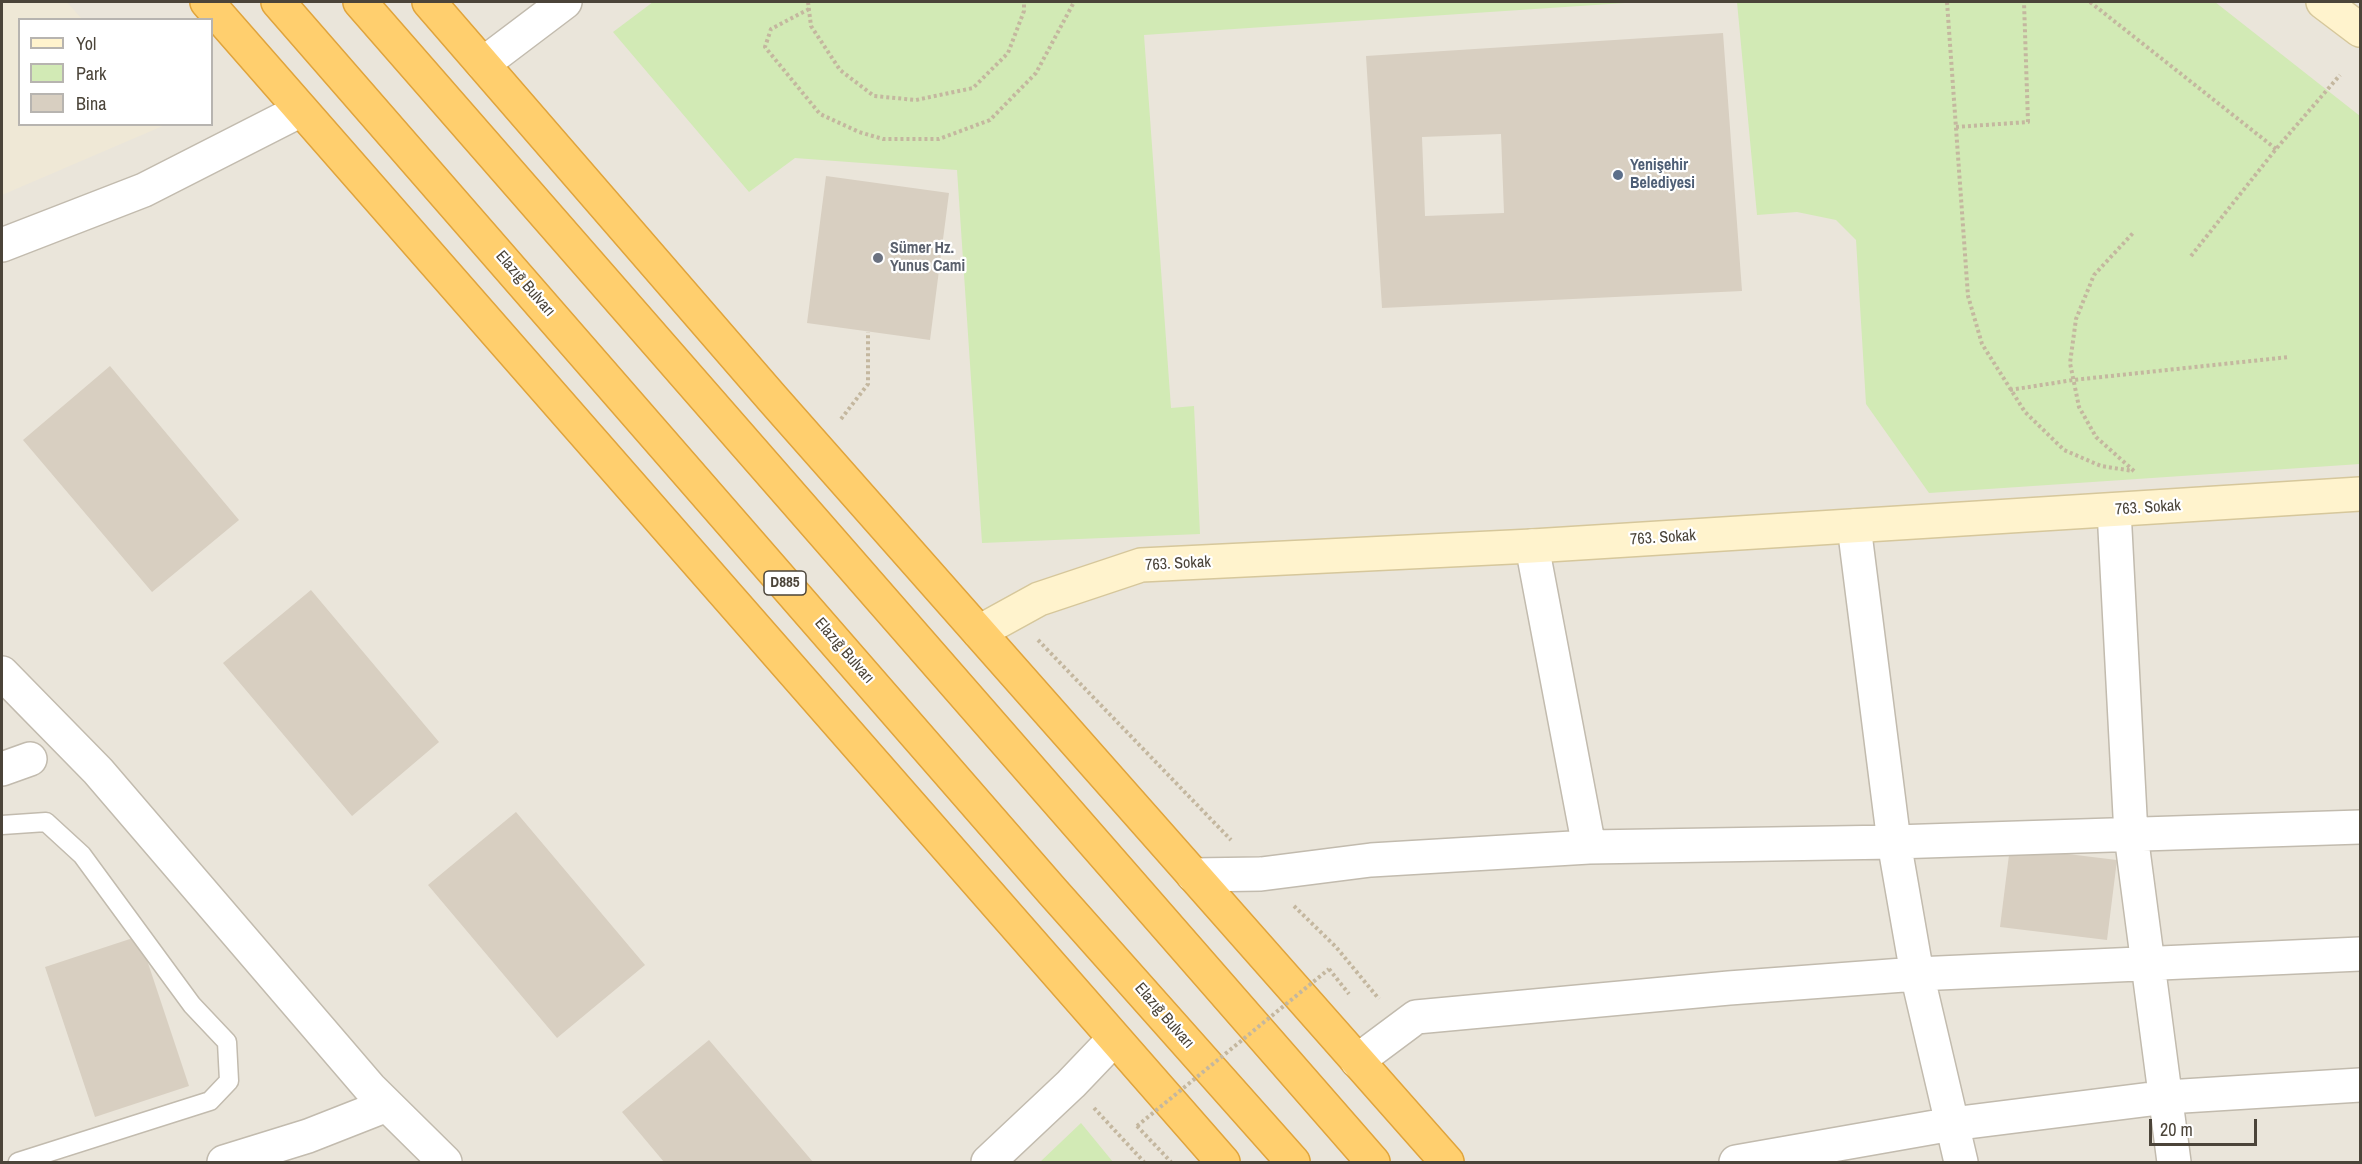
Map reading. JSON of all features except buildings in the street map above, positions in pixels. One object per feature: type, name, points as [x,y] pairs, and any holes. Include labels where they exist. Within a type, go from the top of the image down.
[{"type":"highway","points":[[207,2],[1223,1162]]},
{"type":"highway","name":"Elazığ Bulvarı","points":[[278,2],[1046,883],[1293,1162]]},
{"type":"highway","points":[[360,2],[1373,1162]]},
{"type":"highway","points":[[429,2],[772,398],[1447,1162]]},
{"type":"street","points":[[483,64],[564,2]]},
{"type":"street","points":[[2323,2],[2361,30]]},
{"type":"street","points":[[2,245],[144,190],[301,110]]},
{"type":"street","name":"763. Sokak","points":[[979,632],[1039,599],[1141,565],[1532,546],[2361,494]]},
{"type":"street","points":[[2114,510],[2131,835],[2174,1162]]},
{"type":"street","points":[[1854,526],[1894,842],[1917,974],[1961,1162]]},
{"type":"street","points":[[1532,546],[1589,847]]},
{"type":"street","points":[[2,673],[98,771],[387,1105],[445,1162]]},
{"type":"street","points":[[1193,875],[1261,874],[1371,860],[1589,847],[1894,842],[2361,827]]},
{"type":"street","points":[[1357,1061],[1416,1017],[1729,988],[1917,974],[2361,954]]},
{"type":"street","points":[[988,1162],[1071,1084],[1114,1039]]},
{"type":"street","points":[[1736,1162],[1952,1124],[2167,1097],[2361,1085]]},
{"type":"street","points":[[224,1162],[308,1136],[387,1105]]},
{"type":"lane","points":[[2,825],[46,822],[82,855],[192,1005],[227,1042],[229,1081],[210,1101],[18,1162]]},
{"type":"path","points":[[808,2],[811,26],[840,70],[874,96],[916,100],[973,88],[1008,52],[1024,11],[1024,2]]},
{"type":"path","points":[[809,9],[771,29],[765,47],[820,114],[859,132],[883,139],[939,139],[990,120],[998,112],[1036,73],[1074,2]]},
{"type":"path","points":[[1947,2],[1968,296],[1982,344],[2025,412],[2064,450],[2101,466],[2143,474]]},
{"type":"path","points":[[1956,127],[2028,122],[2024,2]]},
{"type":"path","points":[[2090,2],[2276,149]]},
{"type":"path","points":[[2191,256],[2276,149],[2340,75]]},
{"type":"path","points":[[2133,471],[2097,437],[2079,407],[2070,363],[2076,319],[2094,275],[2134,232]]},
{"type":"path","points":[[841,419],[868,384],[868,332]]},
{"type":"path","points":[[2010,390],[2073,380],[2289,357]]},
{"type":"path","points":[[833,411],[848,428]]},
{"type":"path","points":[[1013,614],[1261,874],[1336,947],[1380,998],[1372,1005]]},
{"type":"path","points":[[1171,1162],[1137,1126],[1329,969],[1350,995]]},
{"type":"path","points":[[1071,1084],[1144,1162]]},
{"type":"shaded area","points":[[2,2],[2360,2],[2360,1162],[2,1162]]},
{"type":"shaded area","points":[[2,2],[67,2],[81,18],[18,18],[18,126],[163,126],[2,195]]},
{"type":"green space","points":[[653,2],[1640,2],[1144,35],[1171,408],[1194,406],[1200,534],[982,543],[957,170],[795,158],[749,192],[613,32]]},
{"type":"green space","points":[[1737,2],[2215,2],[2360,116],[2360,464],[1929,493],[1866,404],[1856,240],[1836,220],[1797,212],[1757,215]]},
{"type":"green space","points":[[1081,1123],[1113,1162],[1040,1162]]},
{"type":"place","name":"Yenişehir Belediyesi","points":[[1618,175]]},
{"type":"place","name":"Sümer Hz. Yunus Cami","points":[[878,258]]}]
